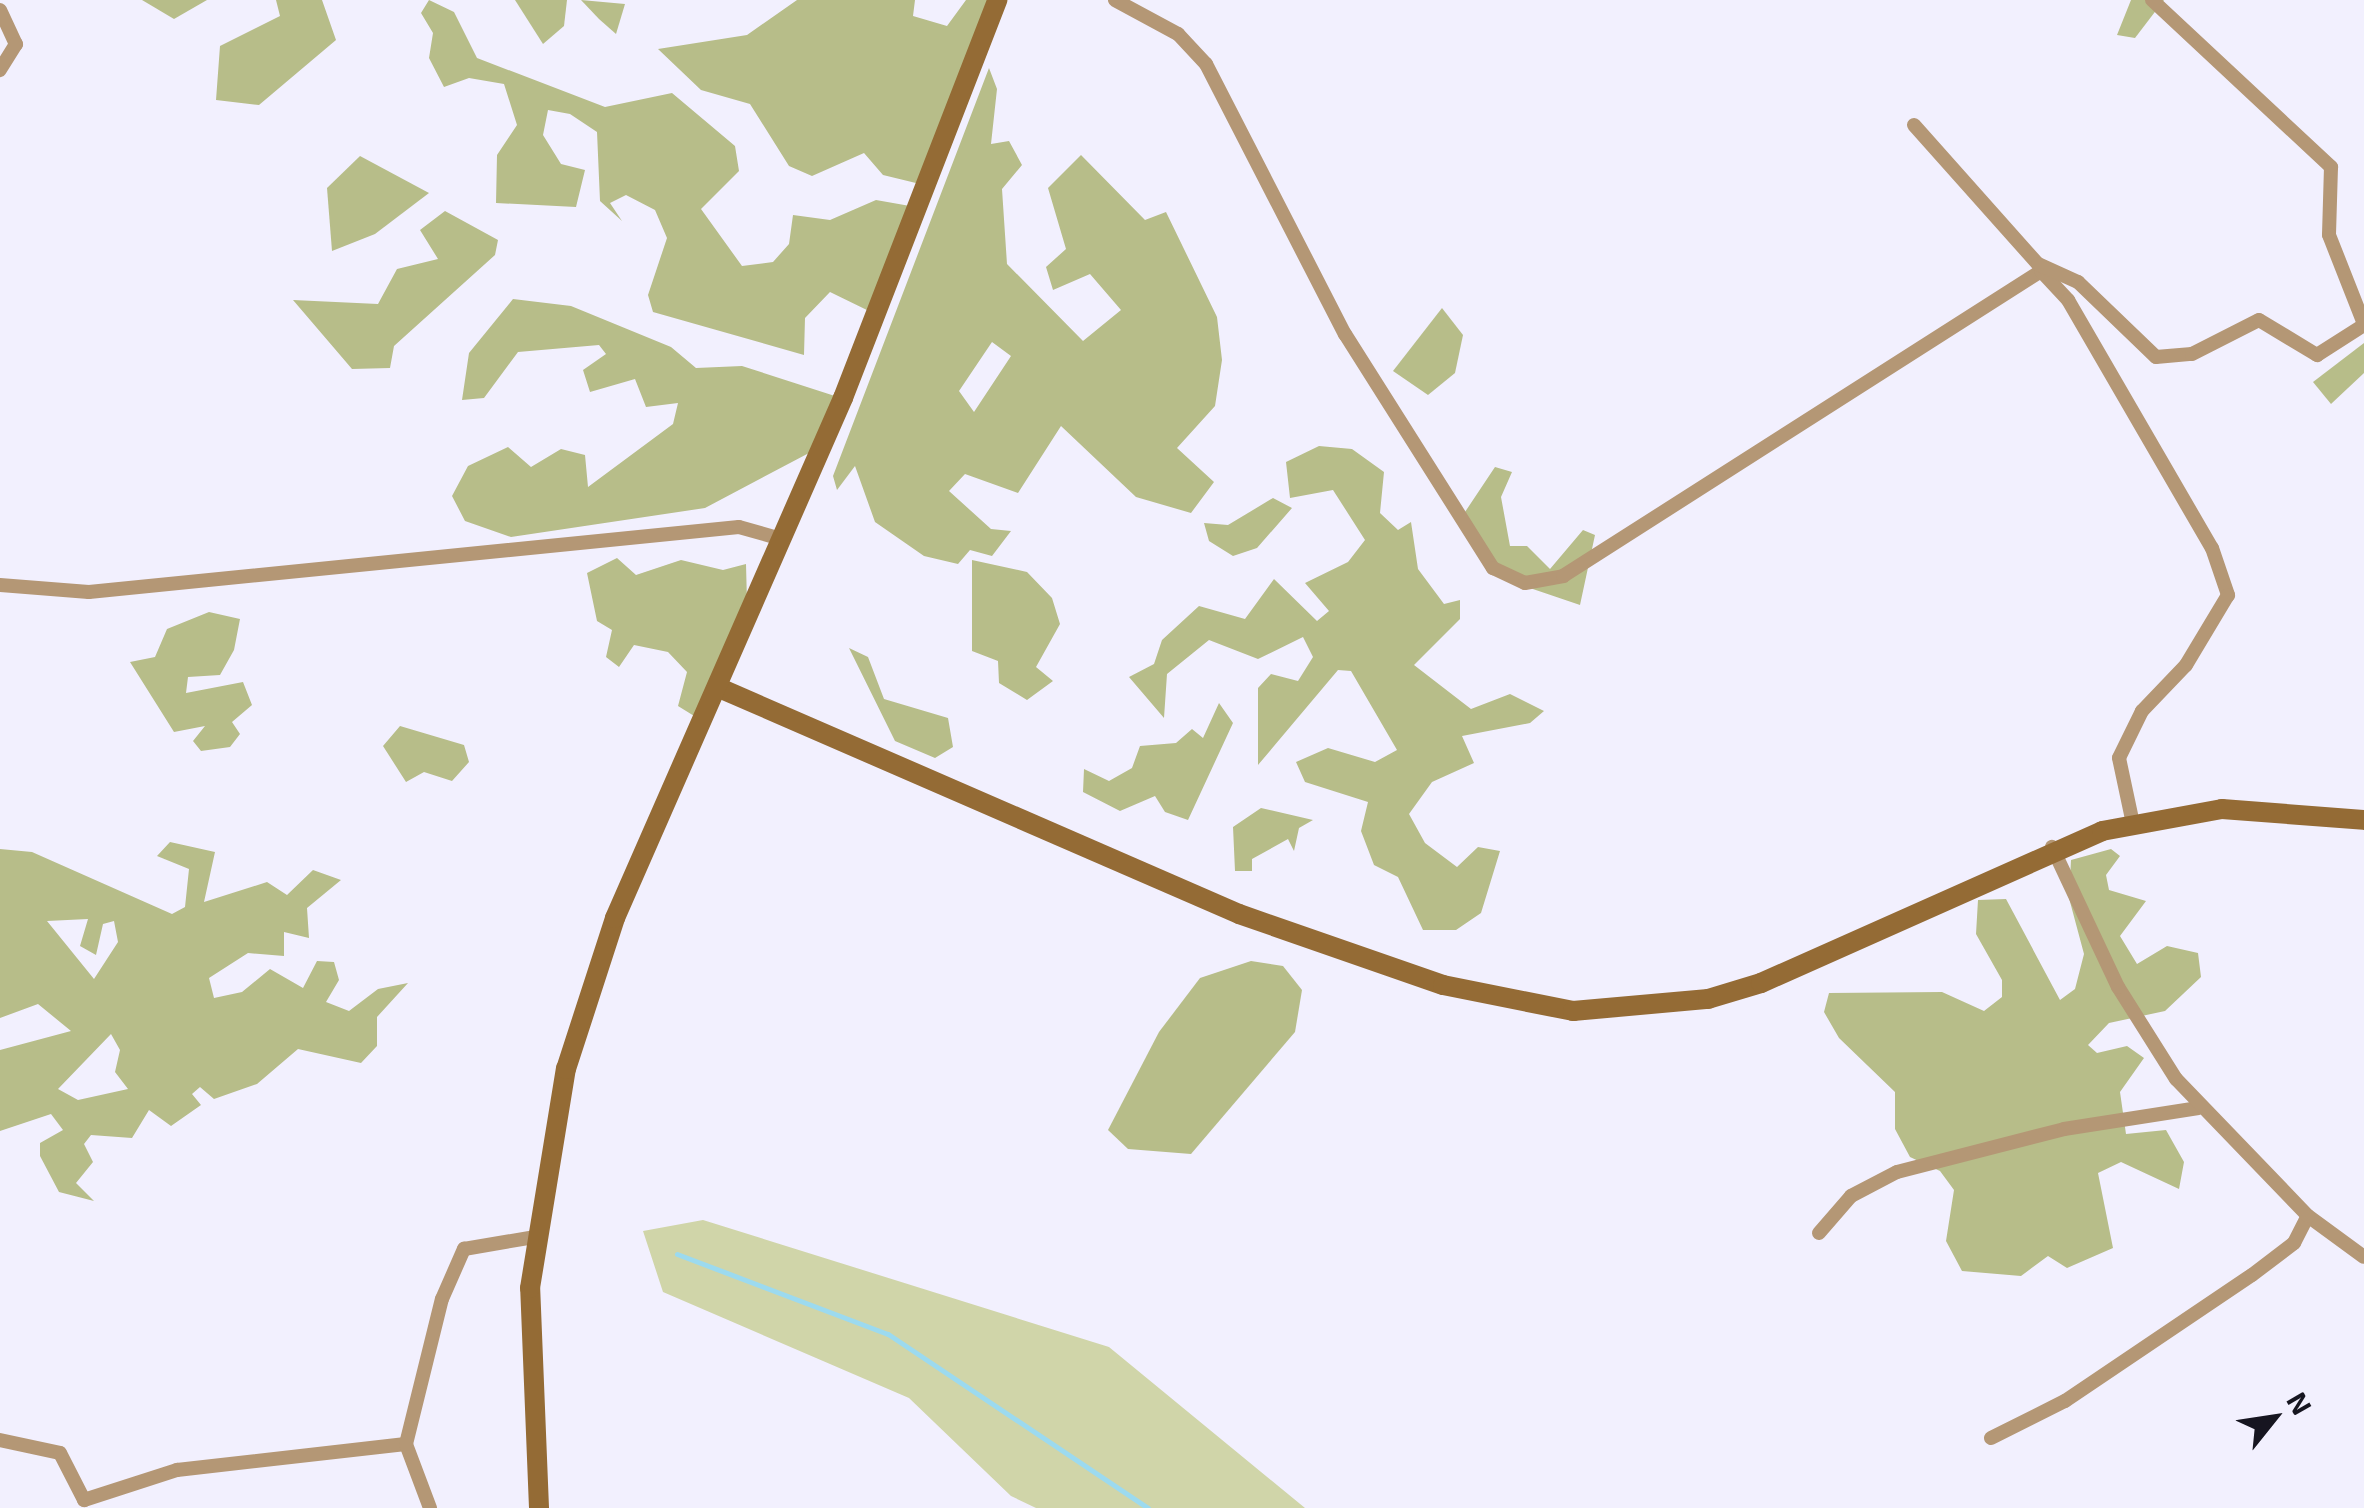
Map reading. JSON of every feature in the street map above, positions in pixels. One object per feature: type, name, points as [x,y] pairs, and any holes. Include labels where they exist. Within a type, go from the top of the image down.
[{"type":"street","points":[[539,1508],[534,1237],[566,1069],[604,947],[953,131],[997,0]]},
{"type":"street","points":[[1115,0],[1178,34],[1206,64],[1345,334],[1492,568],[1525,583],[1563,576],[2041,271],[2068,300],[2212,548],[2228,596],[2186,665],[2142,711],[2119,758],[2134,824]]},
{"type":"street","points":[[1914,125],[2038,264],[2078,282],[2156,357],[2192,354],[2259,320],[2317,355],[2364,325],[2329,235],[2331,167],[2152,0]]},
{"type":"street","points":[[0,10],[16,44],[0,70]]},
{"type":"street","points":[[0,585],[89,592],[739,527],[778,538]]},
{"type":"street","points":[[717,687],[1239,914],[1443,985],[1573,1011],[1708,999],[1761,983],[1861,945],[2052,846],[2134,824],[2222,809],[2364,820]]},
{"type":"street","points":[[2052,846],[2118,986],[2198,1108],[2308,1216],[2364,1256]]},
{"type":"street","points":[[1818,1234],[1851,1196],[1897,1172],[2064,1128],[2198,1108]]},
{"type":"street","points":[[1991,1438],[2066,1401],[2252,1275],[2294,1244],[2308,1216]]},
{"type":"street","points":[[430,1508],[406,1444],[421,1365],[464,1249],[534,1237]]},
{"type":"street","points":[[0,1440],[60,1453],[84,1500],[177,1470],[406,1444]]},
{"type":"green space","points":[[142,0],[207,0],[174,19]]},
{"type":"green space","points":[[276,0],[322,0],[336,40],[259,105],[216,100],[220,46],[280,16]]},
{"type":"green space","points":[[429,0],[454,12],[477,58],[605,107],[672,93],[735,146],[739,171],[701,209],[742,266],[773,262],[789,244],[793,215],[830,220],[876,200],[910,206],[871,312],[830,292],[805,318],[804,355],[653,312],[648,295],[667,238],[655,210],[626,195],[610,203],[622,221],[600,201],[597,132],[570,114],[548,110],[543,135],[561,164],[585,170],[576,207],[496,203],[497,155],[517,125],[504,84],[469,78],[444,87],[429,58],[433,33],[421,13]]},
{"type":"green space","points":[[515,0],[567,0],[564,26],[543,44]]},
{"type":"green space","points":[[581,0],[625,4],[616,34],[599,19]]},
{"type":"green space","points":[[797,0],[915,0],[913,16],[947,26],[966,0],[990,0],[920,184],[883,175],[864,153],[812,176],[789,166],[750,104],[701,90],[658,49],[747,35]]},
{"type":"green space","points":[[2131,0],[2164,0],[2135,38],[2117,35]]},
{"type":"green space","points":[[989,68],[997,89],[991,144],[1009,141],[1022,165],[1002,189],[1007,264],[1083,341],[1121,310],[1090,274],[1053,290],[1046,267],[1066,249],[1048,188],[1081,155],[1145,220],[1166,212],[1217,317],[1222,360],[1215,406],[1177,448],[1214,482],[1191,513],[1136,497],[1061,426],[1018,493],[965,474],[949,491],[991,529],[1011,531],[992,556],[970,550],[958,564],[924,556],[875,522],[855,466],[837,490],[833,476]],"holes":[[[992,342],[1011,356],[974,412],[959,391]]]},
{"type":"green space","points":[[360,156],[429,193],[375,234],[332,251],[327,188]]},
{"type":"green space","points":[[445,211],[498,240],[495,255],[394,346],[390,368],[352,369],[293,300],[378,304],[397,269],[438,259],[420,230]]},
{"type":"green space","points":[[513,299],[571,306],[671,347],[696,368],[742,366],[838,397],[809,453],[705,508],[511,537],[465,521],[452,496],[468,466],[508,447],[531,467],[561,449],[585,455],[588,487],[673,424],[678,403],[646,407],[635,379],[590,392],[583,370],[606,354],[599,345],[518,352],[484,398],[462,400],[469,353]]},
{"type":"green space","points":[[1442,308],[1463,335],[1455,373],[1428,395],[1393,371]]},
{"type":"green space","points":[[2364,343],[2364,373],[2331,404],[2313,382]]},
{"type":"green space","points":[[1319,446],[1352,449],[1384,472],[1380,513],[1398,530],[1411,522],[1418,569],[1444,604],[1460,600],[1460,619],[1414,665],[1471,709],[1510,694],[1544,711],[1530,723],[1462,736],[1474,763],[1432,782],[1409,814],[1425,843],[1457,867],[1478,847],[1500,851],[1481,913],[1456,930],[1423,930],[1398,877],[1374,865],[1361,831],[1368,802],[1305,782],[1296,762],[1328,748],[1375,762],[1397,750],[1351,671],[1338,670],[1258,765],[1258,688],[1271,674],[1298,681],[1313,657],[1303,637],[1258,659],[1209,640],[1167,674],[1164,718],[1129,677],[1154,664],[1162,640],[1199,606],[1245,619],[1274,579],[1317,621],[1329,611],[1305,583],[1348,562],[1365,540],[1333,490],[1290,498],[1286,462]]},
{"type":"green space","points":[[1495,467],[1512,472],[1501,497],[1510,546],[1527,546],[1550,569],[1583,530],[1595,535],[1580,605],[1506,580],[1463,515]]},
{"type":"green space","points":[[1273,498],[1292,508],[1257,548],[1233,556],[1209,541],[1204,523],[1228,525]]},
{"type":"green space","points":[[617,558],[636,575],[681,560],[723,570],[746,564],[747,602],[699,719],[678,706],[687,672],[668,652],[634,645],[619,667],[606,657],[612,630],[597,621],[587,573]]},
{"type":"green space","points":[[972,560],[1027,572],[1052,598],[1060,624],[1036,667],[1053,681],[1027,700],[999,683],[998,661],[972,651]]},
{"type":"green space","points":[[209,612],[240,619],[234,650],[220,675],[188,677],[186,693],[243,682],[252,705],[232,722],[240,734],[230,747],[201,751],[193,741],[205,726],[174,732],[130,662],[155,657],[167,629]]},
{"type":"green space","points":[[849,648],[868,657],[884,699],[948,718],[953,747],[935,758],[895,741]]},
{"type":"green space","points":[[1219,703],[1233,723],[1188,820],[1165,812],[1155,796],[1120,811],[1083,792],[1084,769],[1109,781],[1132,768],[1140,746],[1176,743],[1192,729],[1203,738]]},
{"type":"green space","points":[[400,726],[464,745],[469,762],[452,781],[424,772],[406,782],[383,746]]},
{"type":"green space","points":[[1261,808],[1313,820],[1299,828],[1294,851],[1288,839],[1252,859],[1252,871],[1235,871],[1233,827]]},
{"type":"green space","points":[[170,842],[215,852],[204,902],[267,882],[287,895],[313,870],[341,880],[307,908],[309,938],[284,932],[284,956],[248,953],[209,978],[214,998],[242,992],[270,969],[303,988],[317,961],[334,962],[339,980],[326,1002],[349,1011],[378,989],[408,983],[377,1017],[377,1046],[361,1063],[298,1049],[257,1084],[214,1099],[200,1087],[192,1094],[201,1105],[171,1126],[149,1110],[132,1138],[91,1135],[84,1144],[93,1162],[76,1183],[94,1201],[59,1192],[40,1156],[40,1143],[63,1130],[51,1114],[0,1131],[0,1050],[71,1031],[38,1004],[0,1018],[0,849],[32,852],[172,914],[185,907],[189,869],[157,856]],"holes":[[[88,919],[80,946],[96,955],[103,924],[114,921],[118,942],[94,979],[47,921]],[[111,1034],[120,1050],[115,1072],[128,1089],[78,1100],[58,1089]]]},
{"type":"green space","points":[[2111,849],[2120,856],[2106,875],[2109,890],[2146,901],[2120,936],[2137,964],[2167,946],[2198,953],[2201,977],[2165,1011],[2109,1023],[2088,1045],[2097,1053],[2127,1046],[2144,1058],[2120,1092],[2126,1134],[2166,1130],[2184,1162],[2179,1189],[2121,1162],[2098,1173],[2113,1248],[2067,1268],[2048,1256],[2021,1276],[1962,1271],[1946,1241],[1954,1190],[1940,1171],[1910,1157],[1895,1129],[1895,1092],[1839,1038],[1824,1012],[1829,993],[1942,992],[1984,1011],[2002,997],[2002,980],[1976,934],[1978,900],[2006,899],[2060,1000],[2075,989],[2084,954],[2069,898],[2071,860]]},
{"type":"green space","points":[[1251,961],[1283,966],[1302,990],[1295,1032],[1191,1154],[1128,1149],[1108,1130],[1159,1032],[1200,978]]},
{"type":"green space","points":[[703,1220],[1109,1347],[1305,1508],[1036,1508],[1011,1496],[909,1398],[663,1292],[643,1231]]},
{"type":"waterway","points":[[677,1254],[888,1334],[1148,1508]]}]
